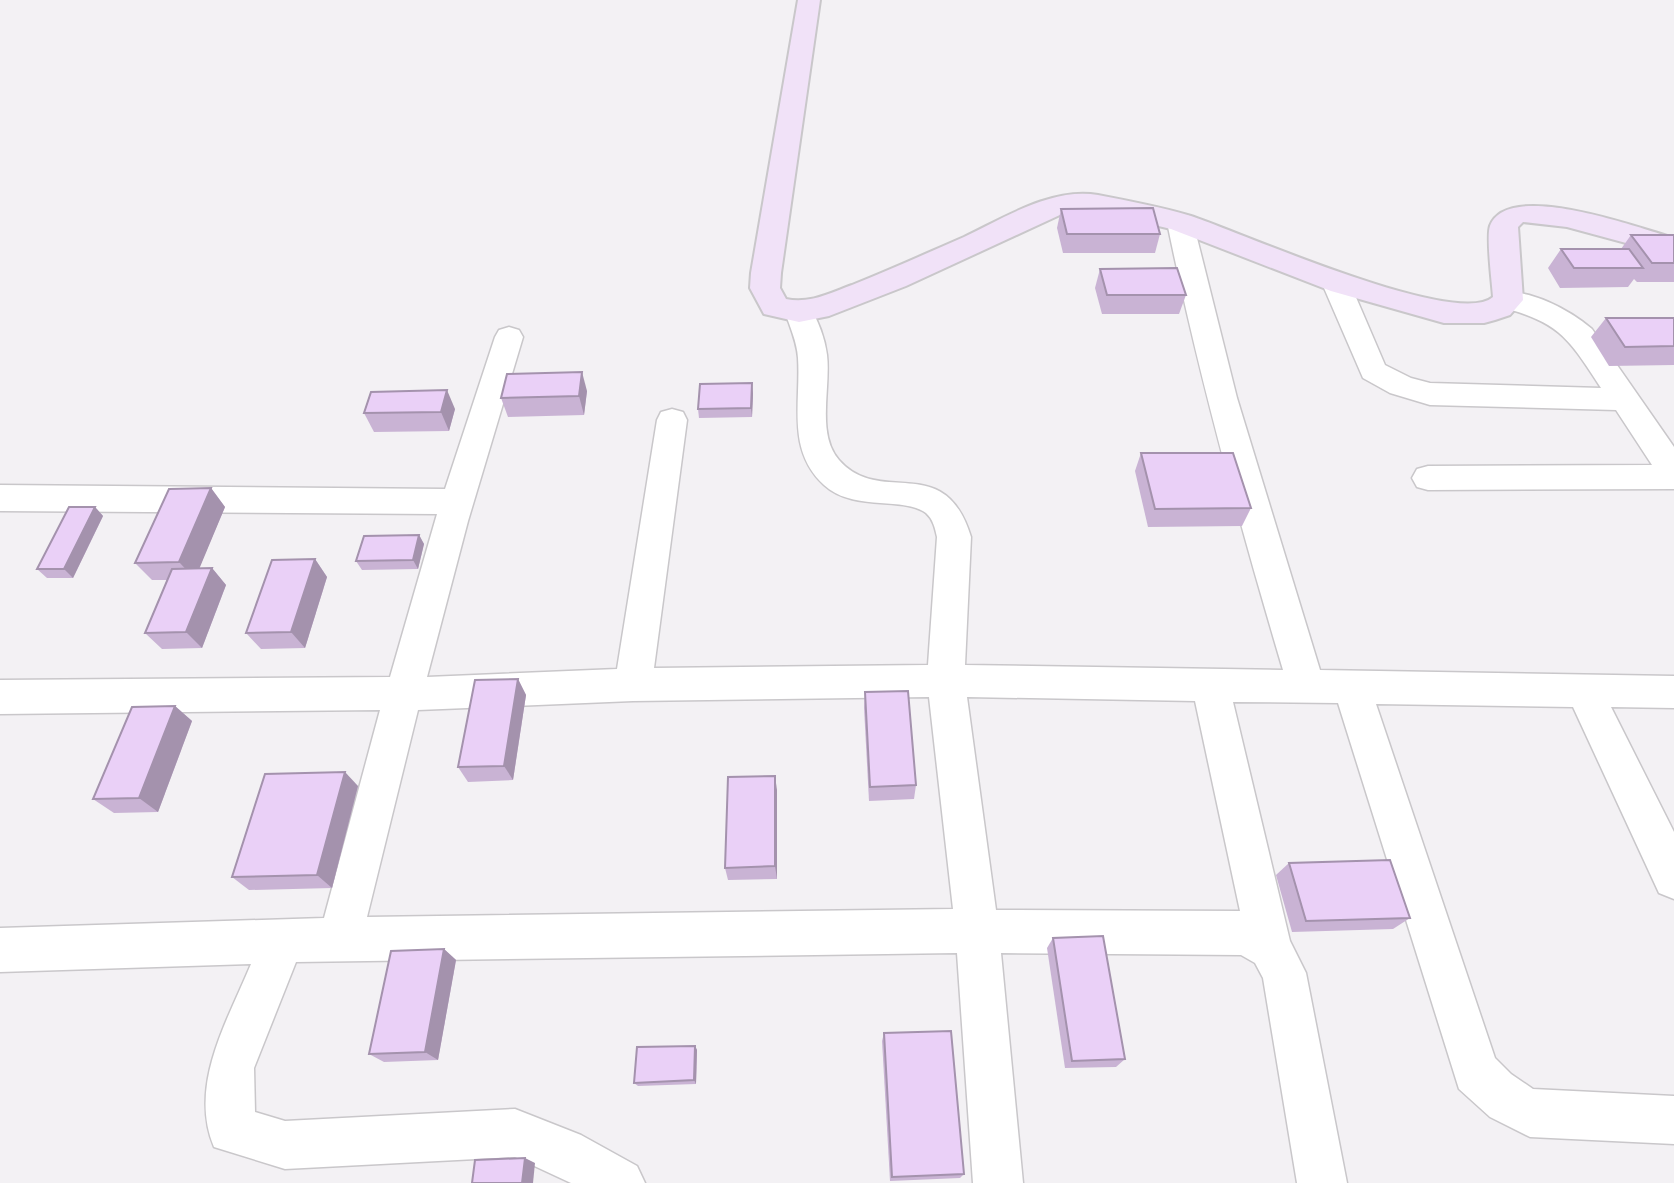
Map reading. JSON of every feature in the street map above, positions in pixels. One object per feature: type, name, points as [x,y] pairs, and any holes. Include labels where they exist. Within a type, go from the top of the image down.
[{"type":"street","points":[[809,0],[765,288],[775,307],[799,312],[818,309],[895,279],[1055,206],[1084,202],[1180,222],[1335,281],[1444,313],[1484,313],[1499,308],[1508,300]]},
{"type":"street","points":[[1508,300],[1504,227],[1515,214],[1525,212],[1554,216],[1674,247]]},
{"type":"street","points":[[1180,222],[1194,292],[1222,398],[1307,687]]},
{"type":"street","points":[[1335,281],[1373,371],[1401,386],[1430,394],[1625,399]]},
{"type":"street","points":[[1508,300],[1539,307],[1561,317],[1582,336],[1674,475]]},
{"type":"street","points":[[799,312],[811,344],[812,431],[817,455],[839,480],[853,487],[906,494],[932,501],[946,510],[952,522],[954,537],[946,681],[977,931],[998,1183]]},
{"type":"street","points":[[340,939],[402,693],[457,502],[509,337]]},
{"type":"street","points":[[633,685],[672,420]]},
{"type":"street","points":[[1428,478],[1674,475]]},
{"type":"street","points":[[0,498],[457,502]]},
{"type":"street","points":[[0,697],[402,693],[633,685],[946,681],[1674,692]]},
{"type":"street","points":[[1210,684],[1270,948],[1284,974],[1322,1183]]},
{"type":"street","points":[[1352,688],[1476,1072],[1501,1098],[1530,1113],[1674,1119]]},
{"type":"street","points":[[1585,691],[1674,878]]},
{"type":"street","points":[[0,950],[283,940],[977,931],[1231,932],[1248,934],[1270,948]]},
{"type":"street","points":[[283,940],[231,1068],[231,1130],[285,1145],[515,1133],[564,1152],[620,1183]]},
{"type":"building","points":[[1153,208],[1160,234],[1067,234],[1061,209]]},
{"type":"building","points":[[1631,235],[1674,235],[1674,263],[1652,263]]},
{"type":"building","points":[[1561,249],[1629,249],[1643,268],[1574,268]]},
{"type":"building","points":[[1177,268],[1186,295],[1107,295],[1100,269]]},
{"type":"building","points":[[1606,318],[1674,318],[1674,346],[1625,347]]},
{"type":"building","points":[[582,372],[579,396],[501,398],[507,374]]},
{"type":"building","points":[[752,383],[751,408],[698,409],[700,384]]},
{"type":"building","points":[[447,390],[441,412],[364,413],[371,392]]},
{"type":"building","points":[[1141,453],[1233,453],[1251,508],[1155,509]]},
{"type":"building","points":[[211,488],[179,562],[135,563],[169,489]]},
{"type":"building","points":[[69,507],[95,507],[64,569],[37,569]]},
{"type":"building","points":[[419,535],[413,560],[356,561],[364,536]]},
{"type":"building","points":[[315,559],[291,632],[246,633],[272,560]]},
{"type":"building","points":[[212,568],[186,632],[145,633],[172,569]]},
{"type":"building","points":[[518,679],[504,766],[458,767],[475,680]]},
{"type":"building","points":[[908,691],[916,785],[870,787],[865,692]]},
{"type":"building","points":[[175,706],[139,798],[93,799],[132,707]]},
{"type":"building","points":[[345,772],[317,875],[232,877],[265,774]]},
{"type":"building","points":[[775,776],[775,866],[725,868],[728,777]]},
{"type":"building","points":[[1390,860],[1410,918],[1306,921],[1289,863]]},
{"type":"building","points":[[1103,936],[1125,1059],[1072,1061],[1053,938]]},
{"type":"building","points":[[444,949],[425,1052],[369,1054],[391,951]]},
{"type":"building","points":[[951,1031],[964,1174],[892,1177],[884,1033]]},
{"type":"building","points":[[695,1046],[694,1080],[634,1083],[637,1047]]},
{"type":"building","points":[[525,1158],[522,1183],[472,1183],[475,1160]]}]
